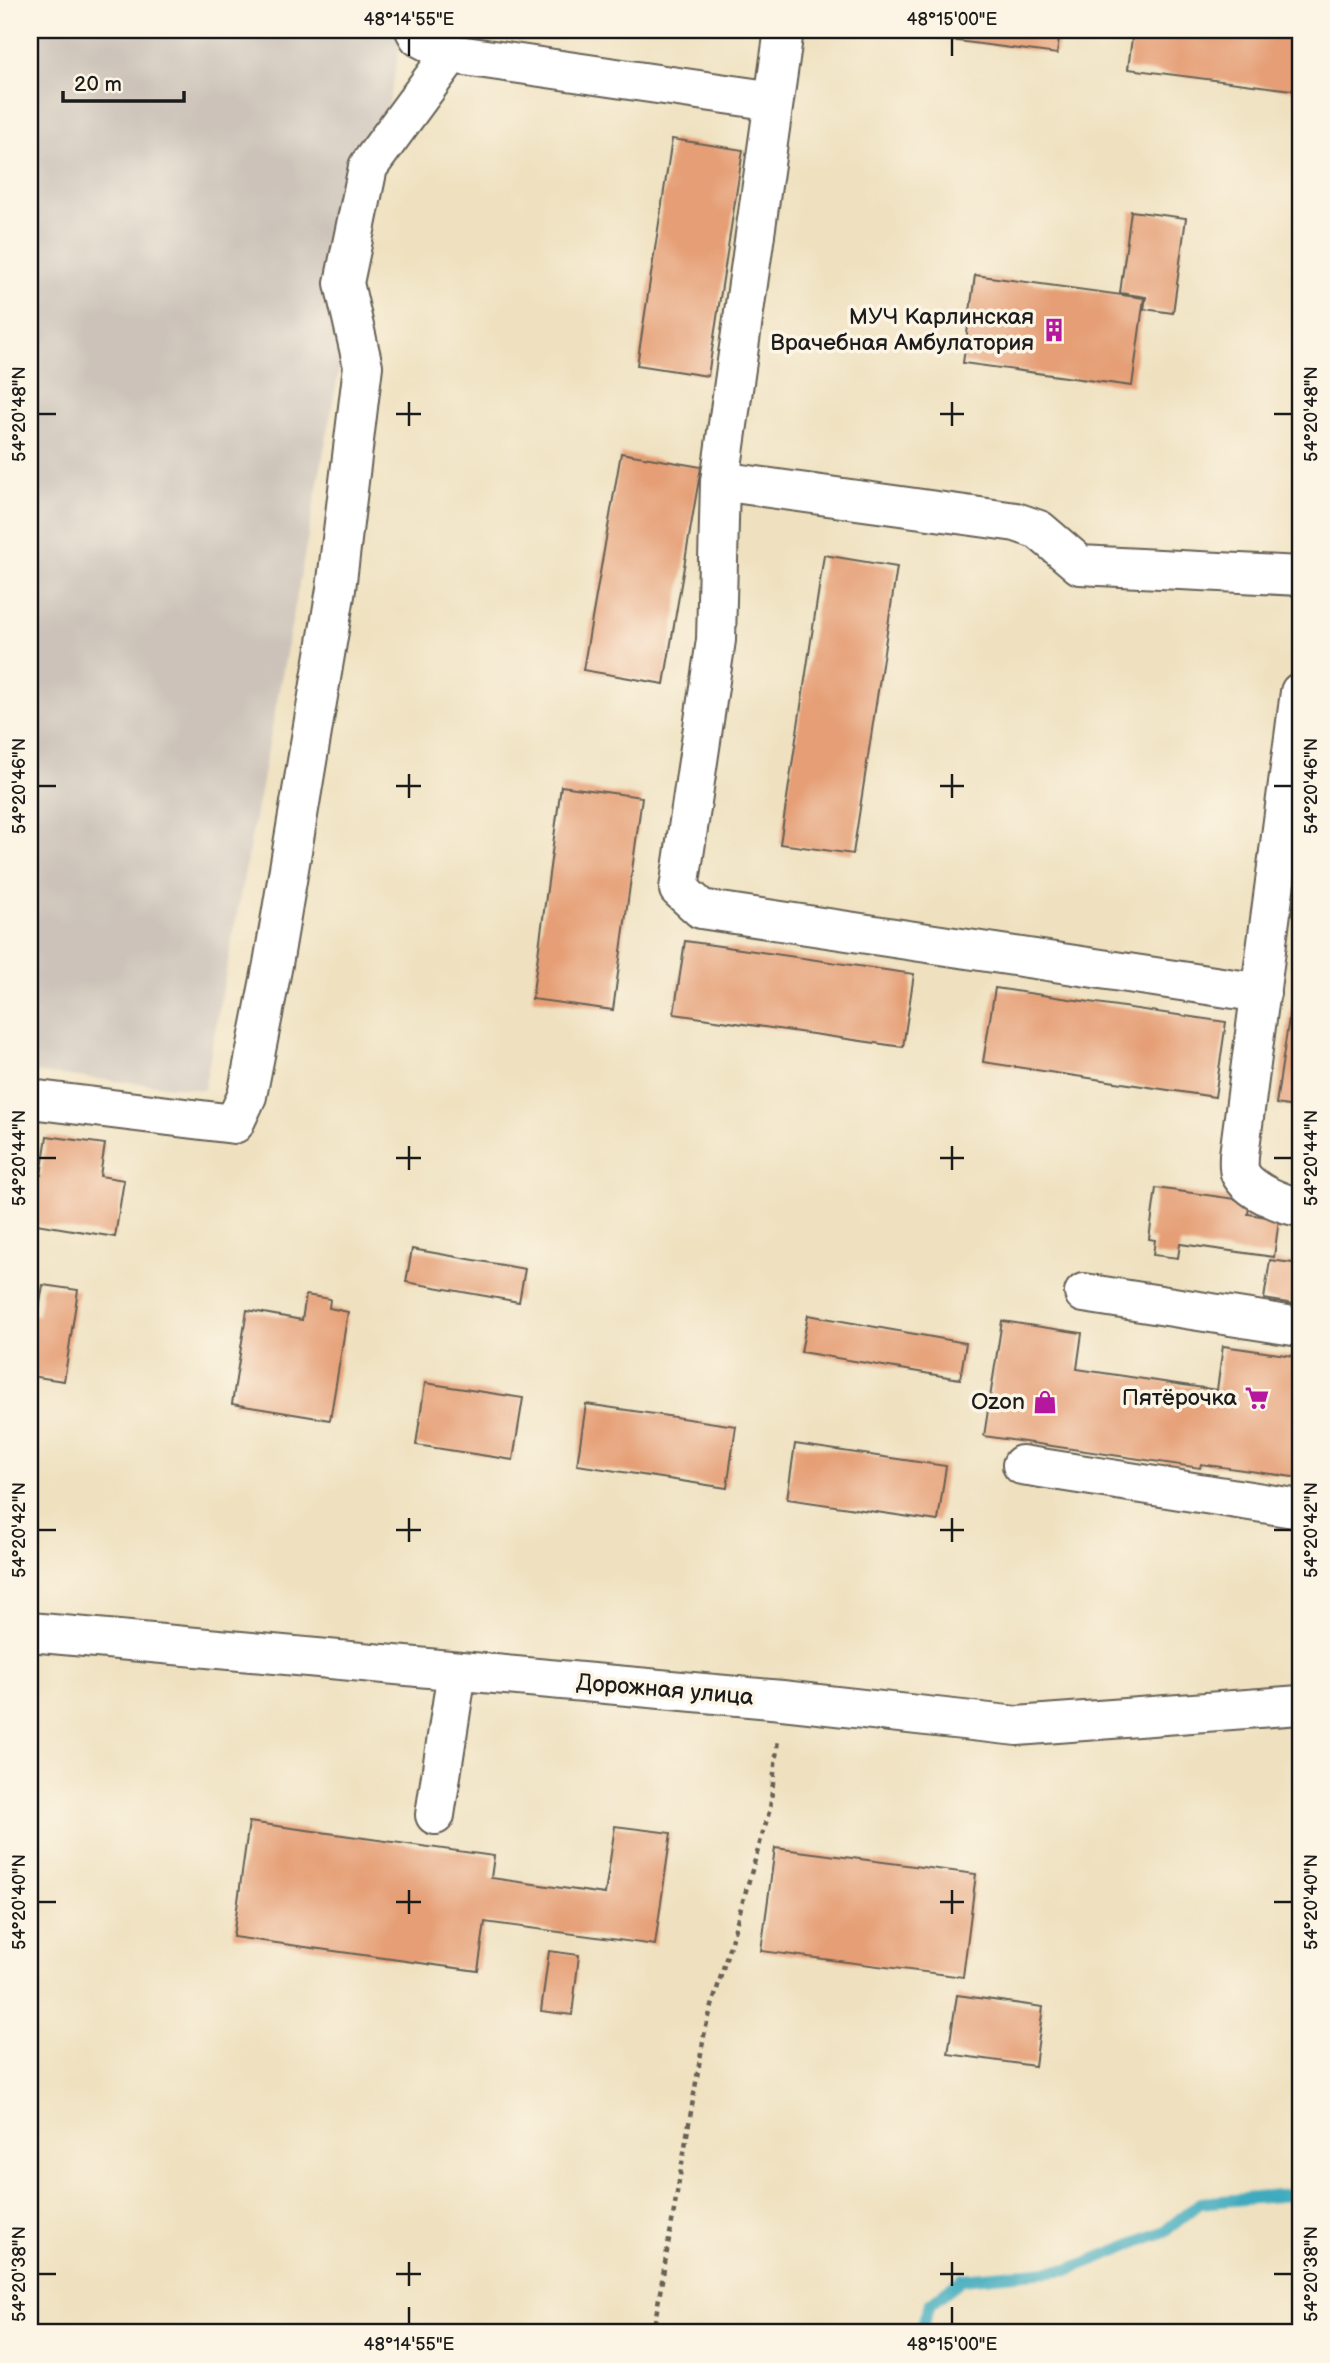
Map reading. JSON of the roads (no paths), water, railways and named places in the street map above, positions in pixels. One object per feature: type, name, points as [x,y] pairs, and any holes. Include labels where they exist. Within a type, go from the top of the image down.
[{"type":"street","points":[[415,30],[419,37],[451,54],[774,101]]},
{"type":"street","points":[[784,30],[720,481],[716,639],[679,889],[701,909],[1261,993]]},
{"type":"street","points":[[30,1099],[234,1124],[247,1096],[273,964],[337,589],[363,366],[344,283],[368,167],[451,54]]},
{"type":"street","points":[[720,481],[1016,522],[1040,530],[1080,565],[1300,576]]},
{"type":"street","points":[[1300,692],[1239,1155],[1240,1172],[1251,1186],[1288,1205],[1300,1207]]},
{"type":"street","points":[[1084,1293],[1300,1327]]},
{"type":"street","points":[[1022,1465],[1300,1509]]},
{"type":"street","name":"Дорожная улица","points":[[30,1632],[782,1700],[1017,1726],[1300,1706]]},
{"type":"street","points":[[435,1815],[457,1671]]},
{"type":"waterway","points":[[919,2333],[930,2304],[962,2279],[1070,2269],[1165,2231],[1200,2203],[1300,2194]]},
{"type":"place","name":"МУЧ Карлинская Врачебная Амбулатория","points":[[1054,330]]},
{"type":"place","name":"Пятёрочка","points":[[1257,1398]]},
{"type":"place","name":"Ozon","points":[[1045,1402]]}]
